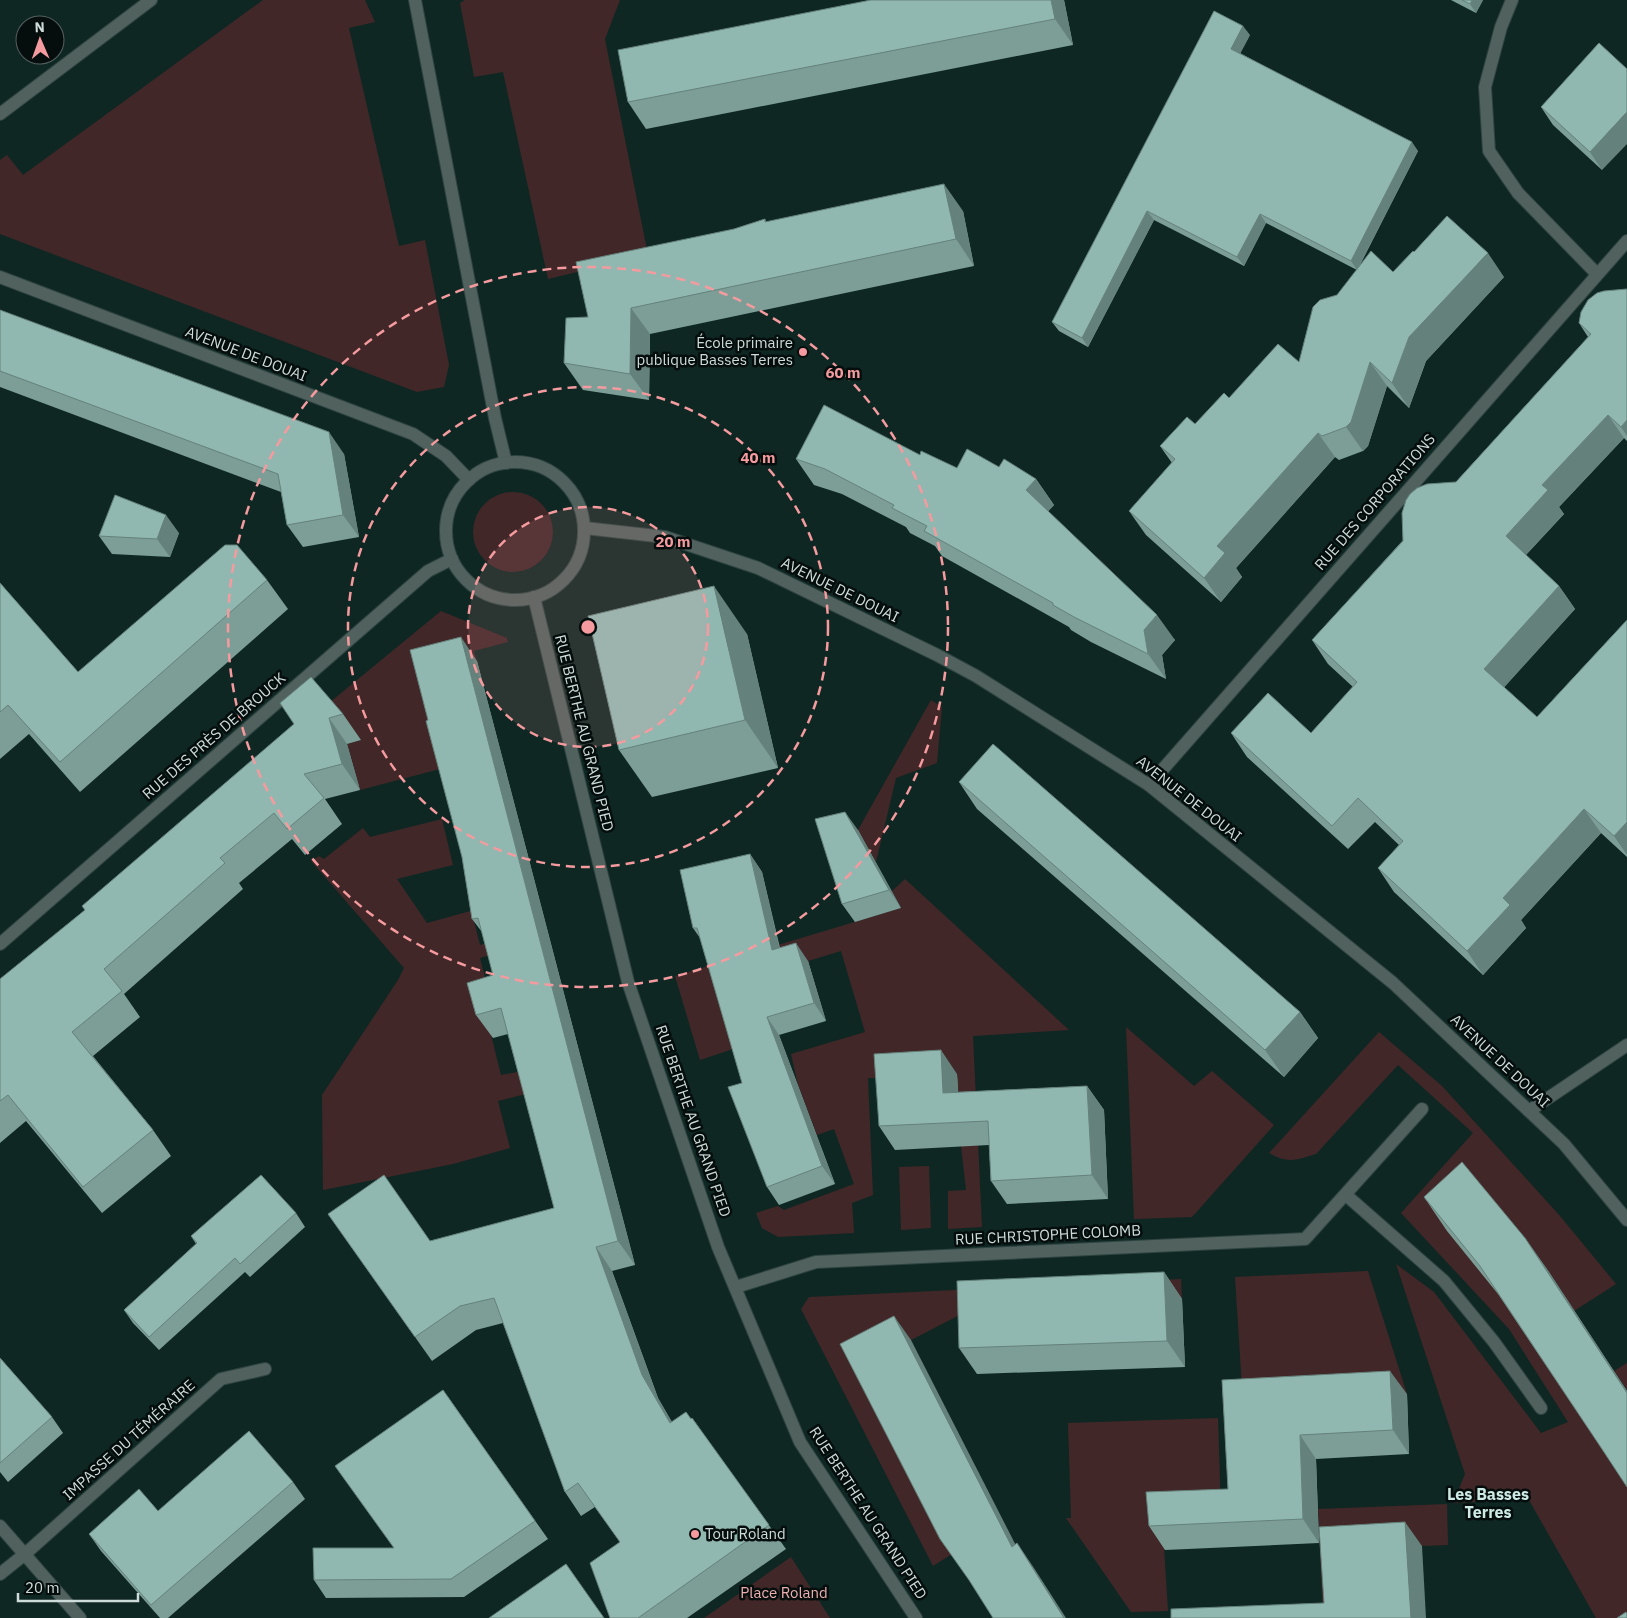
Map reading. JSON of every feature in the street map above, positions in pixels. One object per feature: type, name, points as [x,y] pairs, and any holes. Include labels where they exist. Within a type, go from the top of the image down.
[{"type":"street","points":[[0,114],[151,0]]},
{"type":"street","points":[[415,0],[495,418],[506,462]]},
{"type":"street","points":[[1512,0],[1501,27],[1485,87],[1489,151],[1518,193],[1597,274]]},
{"type":"street","name":"RUE DES CORPORATIONS","points":[[1149,785],[1627,242]]},
{"type":"street","name":"AVENUE DE DOUAI","points":[[0,277],[412,434],[446,456],[469,480]]},
{"type":"street","points":[[506,462],[525,463],[544,468],[560,478],[572,492],[581,509],[585,528],[582,551],[571,571],[555,587],[534,597],[515,600],[495,596],[477,588],[462,576],[452,559],[447,538],[448,517],[455,496],[469,480],[480,472],[506,462]]},
{"type":"street","name":"AVENUE DE DOUAI","points":[[585,528],[665,537],[758,568],[937,655],[976,676],[1149,785],[1394,983],[1564,1144],[1627,1220]]},
{"type":"street","name":"RUE DES PRÈS DE BROUCK","points":[[0,944],[428,572],[452,559]]},
{"type":"street","name":"RUE BERTHE AU GRAND PIED","points":[[534,597],[628,982],[718,1247],[800,1442],[916,1618]]},
{"type":"street","points":[[1529,1111],[1627,1045]]},
{"type":"street","name":"RUE CHRISTOPHE COLOMB","points":[[736,1287],[816,1262],[1305,1240],[1422,1109]]},
{"type":"street","points":[[1346,1195],[1444,1281],[1494,1342],[1541,1408]]},
{"type":"street","name":"IMPASSE DU TÉMÉRAIRE","points":[[0,1574],[25,1554],[221,1379],[265,1369]]},
{"type":"street","points":[[0,1526],[80,1618]]},
{"type":"green space","points":[[263,0],[365,0],[375,22],[349,28],[399,246],[425,240],[449,365],[444,387],[417,392],[0,234],[0,160],[7,155],[23,175]]},
{"type":"green space","points":[[465,0],[620,0],[605,39],[648,255],[548,279],[503,72],[474,77],[460,3]]},
{"type":"green space","points":[[513,492],[528,495],[541,504],[550,517],[553,532],[550,547],[541,560],[528,569],[513,572],[498,569],[485,560],[476,547],[473,532],[476,517],[485,504],[498,495]]},
{"type":"green space","points":[[441,611],[507,638],[508,642],[474,651],[477,661],[440,769],[360,790],[347,744],[361,740],[329,703]]},
{"type":"green space","points":[[931,700],[942,707],[937,763],[896,778],[876,862],[858,830]]},
{"type":"green space","points":[[442,819],[453,865],[397,879],[427,923],[485,907],[473,917],[480,945],[494,941],[497,953],[480,958],[492,1004],[484,1007],[501,1075],[518,1072],[523,1082],[534,1092],[498,1101],[510,1148],[453,1164],[323,1190],[322,1095],[404,968],[311,861],[319,856],[324,859],[363,828],[370,837]]},
{"type":"green space","points":[[905,879],[1069,1030],[973,1036],[982,1227],[948,1229],[948,1191],[966,1190],[961,1146],[891,1078],[868,1078],[873,1195],[852,1203],[854,1233],[778,1237],[762,1228],[756,1213],[778,1206],[784,1210],[854,1184],[834,1129],[817,1135],[798,1085],[791,1054],[865,1032],[841,951],[808,961],[739,1047],[700,1060],[675,976],[901,908],[892,891]]},
{"type":"green space","points":[[1126,1027],[1194,1086],[1212,1071],[1274,1125],[1192,1217],[1134,1219]]},
{"type":"green space","points":[[1379,1032],[1442,1086],[1560,1216],[1616,1284],[1574,1311],[1549,1272],[1486,1197],[1504,1301],[1627,1484],[1627,1618],[1596,1618],[1529,1500],[1453,1503],[1465,1474],[1396,1264],[1434,1292],[1541,1433],[1568,1422],[1509,1329],[1401,1213],[1473,1133],[1398,1065],[1316,1154],[1287,1160],[1269,1153]]},
{"type":"green space","points":[[929,1166],[931,1228],[901,1230],[899,1167]]},
{"type":"green space","points":[[1368,1271],[1407,1394],[1243,1403],[1235,1277]]},
{"type":"green space","points":[[1181,1279],[1182,1299],[975,1307],[857,1368],[952,1554],[933,1566],[801,1309],[809,1297]]},
{"type":"green space","points":[[1627,1363],[1627,1390],[1614,1371]]},
{"type":"green space","points":[[1218,1418],[1221,1514],[1162,1516],[1168,1611],[1131,1612],[1066,1518],[1071,1518],[1068,1423]]},
{"type":"green space","points":[[1447,1504],[1448,1545],[1422,1546],[1323,1618],[1318,1509]]},
{"type":"green space","name":"Place Roland","points":[[791,1557],[830,1618],[704,1618]]},
{"type":"building","points":[[871,0],[1051,0],[1055,19],[628,102],[618,50]]},
{"type":"building","points":[[1462,0],[1472,0],[1470,4]]},
{"type":"building","points":[[1214,11],[1243,26],[1231,49],[1412,142],[1351,261],[1260,214],[1237,257],[1147,211],[1082,338],[1052,322]]},
{"type":"building","points":[[1599,43],[1627,69],[1627,112],[1590,152],[1541,107]]},
{"type":"building","points":[[944,184],[956,239],[631,308],[630,374],[564,363],[566,318],[588,317],[576,262],[734,229],[765,219],[765,222]]},
{"type":"building","points":[[1447,216],[1488,253],[1409,337],[1392,383],[1370,362],[1351,422],[1346,427],[1322,436],[1318,433],[1217,546],[1225,553],[1204,578],[1129,511],[1175,459],[1160,446],[1187,417],[1195,424],[1224,393],[1229,398],[1278,344],[1299,362],[1313,307],[1320,300],[1337,295],[1371,251],[1393,272]]},
{"type":"building","points":[[1627,289],[1627,420],[1621,427],[1608,415],[1542,485],[1548,490],[1506,536],[1559,586],[1484,669],[1537,717],[1627,620],[1627,822],[1614,836],[1584,809],[1503,898],[1510,905],[1467,951],[1378,868],[1403,841],[1358,798],[1332,826],[1231,733],[1268,693],[1311,733],[1357,682],[1312,640],[1403,541],[1402,513],[1410,494],[1417,488],[1427,484],[1456,482],[1591,334],[1579,323],[1581,312],[1588,300],[1597,293],[1604,291]]},
{"type":"building","points":[[0,310],[329,432],[343,515],[287,525],[278,474],[0,371]]},
{"type":"building","points":[[824,405],[920,455],[921,451],[957,468],[967,449],[999,467],[1004,459],[1036,479],[1026,490],[1157,615],[1144,630],[1148,654],[1074,617],[1053,605],[1053,603],[924,531],[927,526],[892,508],[894,505],[825,469],[796,459]]},
{"type":"building","points":[[115,495],[166,515],[157,539],[99,536]]},
{"type":"building","points":[[225,545],[237,545],[267,580],[60,762],[8,705],[0,712],[0,583],[78,672]]},
{"type":"building","points":[[714,586],[745,720],[619,750],[588,616]]},
{"type":"building","points":[[461,637],[618,1241],[596,1247],[642,1375],[670,1423],[686,1412],[692,1418],[769,1525],[638,1618],[610,1618],[590,1563],[620,1542],[578,1483],[565,1492],[494,1298],[460,1306],[415,1337],[328,1214],[384,1175],[430,1241],[554,1208],[501,1008],[476,1015],[467,983],[493,975],[478,918],[472,919],[462,857],[426,721],[428,720],[410,650]]},
{"type":"building","points":[[311,677],[343,714],[329,718],[342,764],[304,774],[324,798],[287,829],[274,813],[220,858],[225,863],[104,969],[122,991],[72,1032],[153,1130],[83,1187],[8,1095],[0,1101],[0,979],[85,910],[82,906],[294,724],[280,703]]},
{"type":"building","points":[[993,744],[1300,1012],[1265,1050],[959,782]]},
{"type":"building","points":[[845,812],[889,890],[842,904],[815,819]]},
{"type":"building","points":[[750,854],[772,950],[796,943],[814,1003],[767,1017],[822,1166],[767,1187],[728,1087],[742,1083],[697,928],[693,928],[680,870]]},
{"type":"building","points":[[941,1050],[943,1093],[1087,1086],[1092,1175],[991,1181],[988,1121],[879,1126],[874,1054]]},
{"type":"building","points":[[1462,1162],[1525,1238],[1627,1393],[1627,1487],[1480,1266],[1424,1197]]},
{"type":"building","points":[[261,1175],[296,1213],[240,1264],[235,1258],[149,1337],[124,1310],[197,1243],[191,1236]]},
{"type":"building","points":[[1164,1272],[1167,1341],[959,1348],[957,1281]]},
{"type":"building","points":[[894,1316],[1012,1547],[1017,1543],[1064,1618],[993,1618],[940,1539],[840,1344]]},
{"type":"building","points":[[0,1358],[52,1417],[0,1463]]},
{"type":"building","points":[[1390,1371],[1393,1430],[1300,1435],[1303,1519],[1149,1526],[1146,1492],[1228,1489],[1222,1380]]},
{"type":"building","points":[[443,1390],[535,1521],[451,1579],[314,1580],[313,1548],[394,1548],[335,1466]]},
{"type":"building","points":[[249,1431],[293,1482],[151,1605],[89,1534],[139,1489],[158,1511]]},
{"type":"building","points":[[1405,1522],[1411,1618],[1171,1618],[1171,1609],[1324,1603],[1319,1527]]},
{"type":"building","points":[[566,1564],[604,1618],[489,1618]]},
{"type":"building","points":[[1626,1612],[1627,1618],[1617,1618]]},
{"type":"place","name":"École primaire publique Basses Terres","points":[[803,352]]},
{"type":"place","name":"Tour Roland","points":[[695,1534]]},
{"type":"district","name":"Les Basses Terres","points":[[1488,1503]]}]
